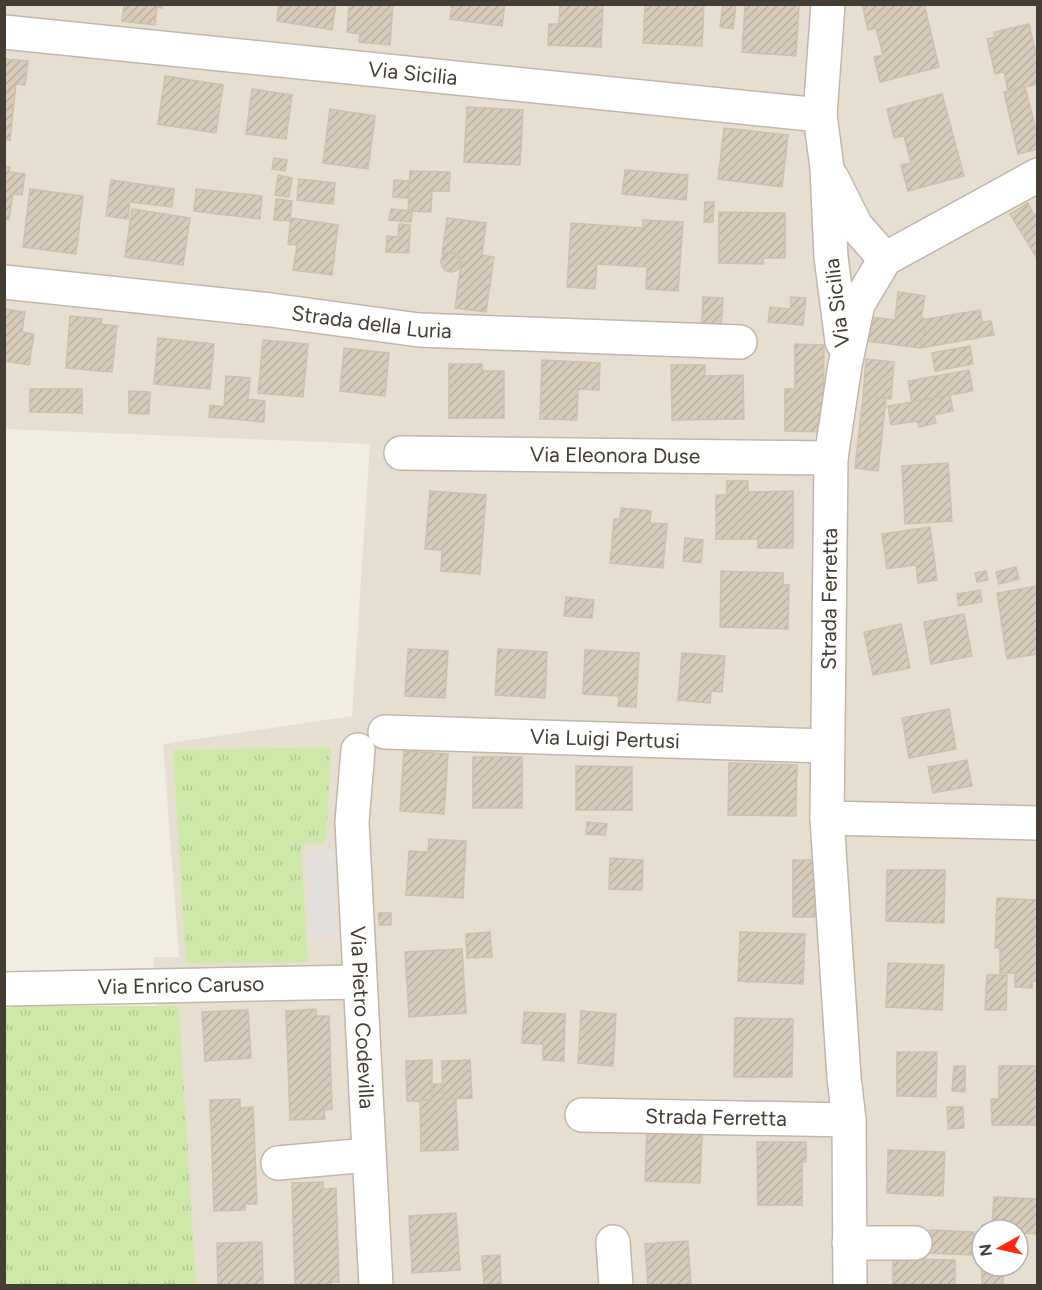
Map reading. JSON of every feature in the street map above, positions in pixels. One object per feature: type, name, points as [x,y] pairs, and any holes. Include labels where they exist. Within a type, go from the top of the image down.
[{"type":"street","name":"Via Sicilia","points":[[828,4],[820,116],[827,168],[831,257],[845,364]]},
{"type":"street","name":"Via Sicilia","points":[[4,32],[820,116]]},
{"type":"street","name":"Via Sicilia","points":[[827,168],[856,226],[885,259]]},
{"type":"street","points":[[885,259],[1038,175]]},
{"type":"street","name":"Strada Ferretta","points":[[850,1286],[849,1120],[844,1077],[827,818],[831,458],[845,364],[858,304],[885,259]]},
{"type":"street","name":"Strada della Luria","points":[[4,282],[271,310],[419,330],[740,342]]},
{"type":"street","name":"Via Eleonora Duse","points":[[401,453],[831,458]]},
{"type":"street","name":"Via Luigi Pertusi","points":[[385,732],[827,746]]},
{"type":"street","name":"Via Pietro Codevilla","points":[[358,750],[351,822],[376,1286]]},
{"type":"street","points":[[827,818],[1038,823]]},
{"type":"street","name":"Via Enrico Caruso","points":[[4,989],[358,982]]},
{"type":"street","name":"Strada Ferretta","points":[[582,1115],[849,1120]]},
{"type":"street","points":[[278,1162],[368,1155]]},
{"type":"street","points":[[614,1242],[616,1286]]},
{"type":"street","points":[[849,1243],[915,1243]]},
{"type":"shaded area","points":[[5,5],[1037,5],[1037,1285],[177,1285],[153,957],[179,957],[163,744],[352,716],[370,444],[5,429]]},
{"type":"shaded area","points":[[333,850],[337,937],[312,938],[308,852]]},
{"type":"green space","points":[[331,747],[326,843],[301,845],[308,962],[186,963],[173,750]]},
{"type":"green space","points":[[15,1006],[176,1006],[179,1008],[196,1285],[5,1285],[4,1009]]},
{"type":"building","points":[[124,4],[163,4],[162,8],[157,7],[155,25],[122,21]]},
{"type":"building","points":[[279,4],[336,4],[332,30],[277,21]]},
{"type":"building","points":[[349,4],[393,4],[390,45],[359,42],[360,34],[347,32]]},
{"type":"building","points":[[452,4],[505,4],[502,26],[450,19]]},
{"type":"building","points":[[560,4],[603,4],[601,47],[548,45],[549,24],[559,24]]},
{"type":"building","points":[[645,4],[704,4],[702,46],[643,43]]},
{"type":"building","points":[[723,4],[736,4],[733,29],[720,27]]},
{"type":"building","points":[[745,4],[799,5],[796,56],[742,52]]},
{"type":"building","points":[[862,4],[924,4],[939,67],[880,82],[874,57],[883,55],[876,28],[868,30]]},
{"type":"building","points":[[1029,24],[1038,63],[1038,84],[1008,91],[1004,72],[995,74],[987,39],[995,37],[994,32]]},
{"type":"building","points":[[4,59],[28,61],[25,85],[16,84],[10,140],[4,140]]},
{"type":"building","points":[[165,76],[223,85],[216,133],[158,124]]},
{"type":"building","points":[[1025,87],[1038,137],[1038,149],[1018,154],[1004,92]]},
{"type":"building","points":[[252,89],[292,95],[286,139],[246,134]]},
{"type":"building","points":[[942,94],[964,176],[908,191],[901,165],[911,163],[904,136],[894,138],[887,109]]},
{"type":"building","points":[[467,107],[523,110],[520,165],[464,162]]},
{"type":"building","points":[[330,109],[375,116],[368,169],[323,163]]},
{"type":"building","points":[[724,128],[788,135],[782,187],[718,179]]},
{"type":"building","points":[[274,158],[287,160],[285,171],[272,169]]},
{"type":"building","points":[[4,166],[10,167],[9,172],[25,174],[22,195],[13,194],[9,220],[4,219]]},
{"type":"building","points":[[625,170],[688,175],[686,200],[622,194]]},
{"type":"building","points":[[410,171],[450,172],[449,191],[432,191],[431,212],[408,211]]},
{"type":"building","points":[[278,175],[292,178],[289,197],[275,195]]},
{"type":"building","points":[[299,179],[335,183],[333,204],[297,200]]},
{"type":"building","points":[[111,180],[174,189],[172,207],[130,202],[128,219],[106,216]]},
{"type":"building","points":[[394,180],[409,181],[409,198],[393,197]]},
{"type":"building","points":[[30,189],[83,196],[76,254],[23,247]]},
{"type":"building","points":[[196,189],[262,196],[260,219],[194,211]]},
{"type":"building","points":[[276,199],[292,201],[290,221],[274,220]]},
{"type":"building","points":[[705,202],[714,202],[713,222],[704,222]]},
{"type":"building","points":[[1028,203],[1034,215],[1038,212],[1038,260],[1010,214]]},
{"type":"building","points":[[132,209],[190,218],[183,265],[125,257]]},
{"type":"building","points":[[391,209],[412,211],[411,222],[389,220]]},
{"type":"building","points":[[719,212],[785,213],[785,258],[763,258],[763,264],[719,263]]},
{"type":"building","points":[[291,218],[338,225],[332,275],[293,270],[297,245],[288,244]]},
{"type":"building","points":[[447,218],[486,223],[482,255],[494,257],[486,312],[455,308],[461,264],[457,255],[442,254]]},
{"type":"building","points":[[643,220],[683,222],[678,291],[646,289],[647,267],[597,264],[595,289],[567,287],[571,223],[643,228]]},
{"type":"building","points":[[399,224],[410,225],[409,253],[386,252],[387,236],[398,237]]},
{"type":"building","points":[[451,252],[458,255],[461,262],[458,269],[451,272],[444,269],[441,262],[444,255]]},
{"type":"building","points":[[898,292],[925,296],[921,318],[928,319],[920,348],[867,341],[870,317],[895,320]]},
{"type":"building","points":[[703,297],[723,298],[721,326],[702,325]]},
{"type":"building","points":[[791,297],[806,298],[803,325],[768,322],[770,307],[790,309]]},
{"type":"building","points":[[4,309],[25,312],[22,332],[34,334],[29,365],[4,361]]},
{"type":"building","points":[[980,310],[982,322],[991,321],[994,335],[920,348],[928,319]]},
{"type":"building","points":[[70,316],[102,319],[101,324],[117,326],[112,372],[66,368]]},
{"type":"building","points":[[158,338],[214,344],[210,389],[154,384]]},
{"type":"building","points":[[263,340],[308,344],[303,397],[258,393]]},
{"type":"building","points":[[795,344],[824,345],[823,432],[785,431],[785,389],[795,389]]},
{"type":"building","points":[[970,346],[973,364],[935,371],[932,353]]},
{"type":"building","points":[[344,348],[389,353],[385,396],[340,391]]},
{"type":"building","points":[[866,359],[894,362],[891,399],[863,396]]},
{"type":"building","points":[[542,360],[600,363],[599,390],[578,389],[577,420],[540,419]]},
{"type":"building","points":[[449,364],[482,364],[482,371],[504,371],[504,418],[449,418]]},
{"type":"building","points":[[671,365],[705,365],[705,376],[743,375],[744,419],[672,420]]},
{"type":"building","points":[[969,370],[973,391],[912,402],[908,381]]},
{"type":"building","points":[[226,376],[250,378],[248,399],[265,401],[264,422],[209,417],[210,405],[224,407]]},
{"type":"building","points":[[30,389],[82,389],[82,413],[30,412]]},
{"type":"building","points":[[129,391],[150,392],[149,414],[129,413]]},
{"type":"building","points":[[950,395],[953,411],[934,415],[936,423],[919,427],[917,421],[891,425],[888,406]]},
{"type":"building","points":[[863,396],[886,398],[878,471],[855,468]]},
{"type":"building","points":[[948,463],[952,521],[905,524],[902,466]]},
{"type":"building","points":[[727,481],[748,481],[748,492],[793,491],[793,548],[758,548],[758,539],[716,539],[716,495],[727,495]]},
{"type":"building","points":[[430,491],[486,495],[480,574],[441,571],[442,550],[425,549]]},
{"type":"building","points":[[621,508],[651,511],[650,523],[667,524],[663,568],[610,563],[614,519],[620,519]]},
{"type":"building","points":[[930,527],[937,580],[918,583],[916,565],[887,569],[882,534]]},
{"type":"building","points":[[685,538],[703,540],[701,563],[683,561]]},
{"type":"building","points":[[1016,567],[1019,579],[999,584],[996,572]]},
{"type":"building","points":[[721,571],[783,573],[783,585],[789,585],[788,629],[720,627]]},
{"type":"building","points":[[986,571],[988,580],[977,582],[975,573]]},
{"type":"building","points":[[1038,586],[1038,654],[1007,659],[997,593]]},
{"type":"building","points":[[980,590],[982,602],[959,606],[957,594]]},
{"type":"building","points":[[566,597],[594,600],[592,618],[564,616]]},
{"type":"building","points":[[964,614],[972,656],[931,664],[924,622]]},
{"type":"building","points":[[901,624],[910,668],[873,675],[864,632]]},
{"type":"building","points":[[408,649],[448,651],[445,698],[405,696]]},
{"type":"building","points":[[498,649],[547,652],[545,698],[495,695]]},
{"type":"building","points":[[585,650],[639,653],[636,707],[618,706],[619,696],[583,694]]},
{"type":"building","points":[[682,653],[725,656],[722,692],[711,691],[710,703],[678,700]]},
{"type":"building","points":[[949,709],[956,749],[909,758],[902,718]]},
{"type":"building","points":[[404,751],[448,754],[444,814],[400,811]]},
{"type":"building","points":[[473,757],[522,757],[522,808],[473,808]]},
{"type":"building","points":[[967,760],[972,786],[933,793],[928,767]]},
{"type":"building","points":[[729,763],[797,765],[796,816],[728,815]]},
{"type":"building","points":[[576,766],[632,767],[632,810],[576,810]]},
{"type":"building","points":[[587,822],[607,824],[605,835],[586,834]]},
{"type":"building","points":[[429,839],[466,841],[463,898],[406,895],[409,851],[428,852]]},
{"type":"building","points":[[610,858],[643,860],[642,890],[609,889]]},
{"type":"building","points":[[793,860],[815,860],[815,917],[793,917]]},
{"type":"building","points":[[887,870],[945,870],[944,923],[886,921]]},
{"type":"building","points":[[997,898],[1038,900],[1038,981],[1032,981],[1032,988],[1015,987],[1015,973],[1000,973],[1000,948],[995,948]]},
{"type":"building","points":[[379,913],[391,913],[391,925],[379,925]]},
{"type":"building","points":[[490,932],[492,957],[467,958],[466,934]]},
{"type":"building","points":[[740,932],[805,934],[803,984],[738,981]]},
{"type":"building","points":[[462,949],[466,1013],[409,1017],[405,952]]},
{"type":"building","points":[[888,963],[944,965],[942,1010],[886,1007]]},
{"type":"building","points":[[987,975],[1007,975],[1006,1010],[985,1010]]},
{"type":"building","points":[[316,1009],[317,1016],[329,1016],[332,1109],[324,1110],[325,1119],[290,1120],[286,1011]]},
{"type":"building","points":[[248,1010],[251,1058],[205,1061],[202,1012]]},
{"type":"building","points":[[581,1011],[616,1014],[613,1066],[578,1063]]},
{"type":"building","points":[[524,1012],[565,1014],[564,1061],[543,1060],[543,1044],[522,1043]]},
{"type":"building","points":[[735,1018],[793,1019],[792,1077],[734,1077]]},
{"type":"building","points":[[897,1052],[937,1052],[936,1097],[897,1096]]},
{"type":"building","points":[[432,1060],[432,1100],[407,1101],[406,1061]]},
{"type":"building","points":[[470,1060],[472,1098],[443,1099],[442,1061]]},
{"type":"building","points":[[954,1066],[965,1066],[965,1092],[952,1091]]},
{"type":"building","points":[[999,1066],[1038,1066],[1038,1125],[992,1125],[991,1099],[999,1099]]},
{"type":"building","points":[[432,1084],[442,1084],[443,1099],[456,1099],[458,1150],[421,1151],[420,1100],[432,1100]]},
{"type":"building","points":[[240,1099],[240,1108],[253,1107],[257,1204],[245,1204],[245,1210],[214,1211],[210,1100]]},
{"type":"building","points":[[947,1107],[963,1107],[964,1128],[948,1129]]},
{"type":"building","points":[[647,1131],[702,1133],[700,1183],[645,1181]]},
{"type":"building","points":[[757,1142],[806,1142],[806,1162],[802,1162],[802,1205],[758,1205]]},
{"type":"building","points":[[888,1150],[945,1152],[943,1196],[887,1193]]},
{"type":"building","points":[[323,1182],[323,1189],[336,1188],[339,1282],[331,1282],[331,1286],[295,1286],[292,1183]]},
{"type":"building","points":[[994,1197],[1038,1199],[1038,1234],[1030,1234],[1030,1218],[992,1218]]},
{"type":"building","points":[[456,1213],[460,1270],[412,1273],[409,1216]]},
{"type":"building","points":[[930,1230],[970,1232],[970,1255],[929,1253]]},
{"type":"building","points":[[688,1241],[691,1286],[648,1286],[645,1244]]},
{"type":"building","points":[[262,1242],[263,1286],[218,1286],[217,1243]]},
{"type":"building","points":[[500,1255],[501,1283],[484,1285],[482,1256]]},
{"type":"building","points":[[893,1259],[955,1260],[955,1286],[893,1286]]},
{"type":"building","points":[[982,1278],[1003,1278],[1003,1285],[982,1285]]}]
